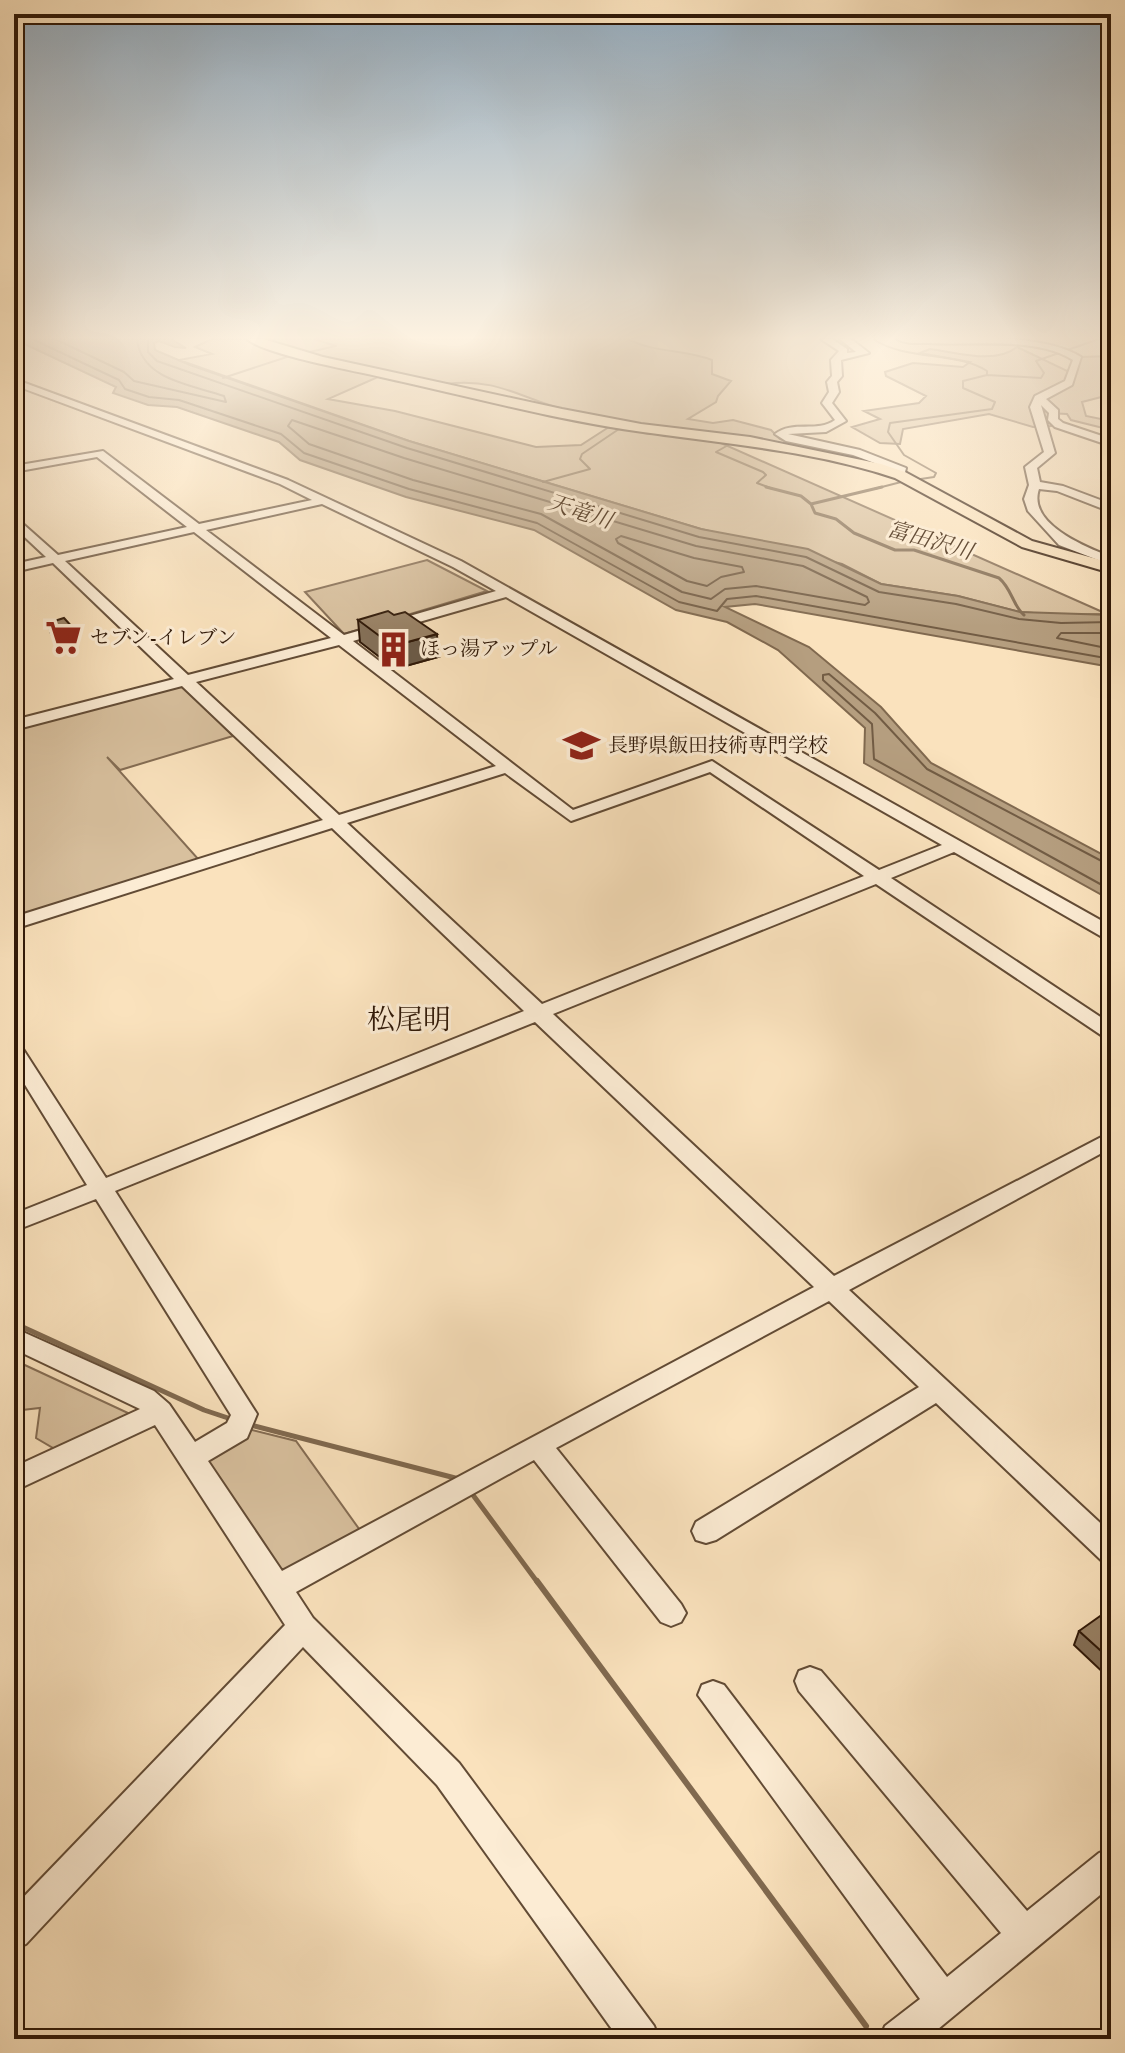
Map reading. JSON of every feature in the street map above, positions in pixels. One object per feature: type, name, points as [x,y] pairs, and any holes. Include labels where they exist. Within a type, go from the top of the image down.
[{"type":"main road","points":[[696,435],[778,445],[906,478],[1027,544],[1111,568]]},
{"type":"street","points":[[160,435],[326,500],[508,592],[1111,934]]},
{"type":"street","points":[[782,435],[856,452],[902,470],[906,478]]},
{"type":"street","points":[[1044,435],[1050,453],[1031,467],[1035,485],[1030,499],[1032,508],[1063,542],[1111,561]]},
{"type":"street","points":[[1089,435],[1111,442]]},
{"type":"street","points":[[14,469],[99,453],[571,816],[712,766],[1111,1033]]},
{"type":"street","points":[[1035,485],[1059,488],[1111,508]]},
{"type":"street","points":[[14,568],[326,500]]},
{"type":"street","points":[[14,520],[1111,1551]]},
{"type":"street","points":[[14,725],[340,640],[508,592]]},
{"type":"street","points":[[14,923],[506,768]]},
{"type":"street","points":[[14,1223],[955,846]]},
{"type":"street","points":[[14,1051],[101,1188],[241,1424],[192,1457]]},
{"type":"street","points":[[277,1588],[1111,1139]]},
{"type":"street","points":[[14,1338],[145,1398],[160,1411],[303,1627],[448,1774],[638,2038]]},
{"type":"street","points":[[706,1531],[937,1389]]},
{"type":"street","points":[[14,1480],[160,1411]]},
{"type":"street","points":[[538,1445],[671,1613]]},
{"type":"street","points":[[14,1932],[303,1627]]},
{"type":"street","points":[[810,1681],[1025,1935]]},
{"type":"street","points":[[713,1695],[944,2002]]},
{"type":"street","points":[[898,2039],[1111,1865]]},
{"type":"shaded area","points":[[391,435],[488,435],[536,447],[581,445],[597,435],[676,435],[712,439],[1107,614],[1020,612],[958,596],[881,584],[842,564],[701,529]]},
{"type":"shaded area","points":[[708,435],[776,435],[780,439],[807,445],[802,448]]},
{"type":"shaded area","points":[[866,435],[902,435],[900,444],[880,443]]},
{"type":"shaded area","points":[[427,560],[487,591],[344,634],[305,592]]},
{"type":"shaded area","points":[[177,686],[184,687],[233,736],[120,770],[107,757],[199,860],[14,918],[14,728]]},
{"type":"shaded area","points":[[14,1360],[128,1413],[130,1420],[60,1452],[36,1438],[40,1408],[14,1411]]},
{"type":"shaded area","points":[[248,1429],[296,1441],[362,1533],[289,1572],[278,1570],[204,1455]]},
{"type":"water","name":"天竜川","points":[[258,435],[391,435],[701,529],[808,549],[881,584],[958,596],[1020,612],[1111,615],[1111,667],[755,604],[725,607],[809,647],[881,707],[931,763],[1111,859],[1111,900],[864,763],[865,728],[778,650],[727,622],[676,610],[534,530],[406,497],[300,460],[279,442]]},
{"type":"building","points":[[388,611],[394,615],[405,612],[437,634],[393,646],[358,620]]},
{"type":"building","points":[[64,618],[74,629],[58,633],[48,623]]},
{"type":"building","points":[[1103,1614],[1111,1621],[1111,1660],[1079,1631]]},
{"type":"waterway","name":"天竜川","points":[[543,482],[590,469],[580,459],[582,454],[610,435]]},
{"type":"waterway","name":"富田沢川","points":[[890,435],[904,455],[936,473],[934,477],[914,480]]},
{"type":"waterway","points":[[730,444],[716,452],[763,472],[766,475],[757,483],[771,488]]},
{"type":"waterway","name":"富田沢川","points":[[879,488],[905,481]]},
{"type":"waterway","points":[[766,487],[771,488]]},
{"type":"waterway","points":[[771,488],[801,496],[811,504]]},
{"type":"waterway","name":"富田沢川","points":[[811,504],[879,488]]},
{"type":"waterway","name":"富田沢川","points":[[874,489],[879,488]]},
{"type":"waterway","name":"富田沢川","points":[[811,504],[815,513],[836,519],[854,533],[895,550],[914,550],[999,578],[1024,615]]},
{"type":"waterway","points":[[14,1323],[204,1410],[231,1419]]},
{"type":"waterway","points":[[247,1424],[459,1479]]},
{"type":"waterway","points":[[470,1491],[538,1583]]},
{"type":"waterway","points":[[537,1581],[866,2026]]},
{"type":"place","name":"セブン-イレブン","points":[[64,638]]},
{"type":"place","name":"ほっ湯アップル","points":[[394,649]]},
{"type":"place","name":"長野県飯田技術専門学校","points":[[582,746]]},
{"type":"district","name":"松尾明","points":[[409,1020]]}]
